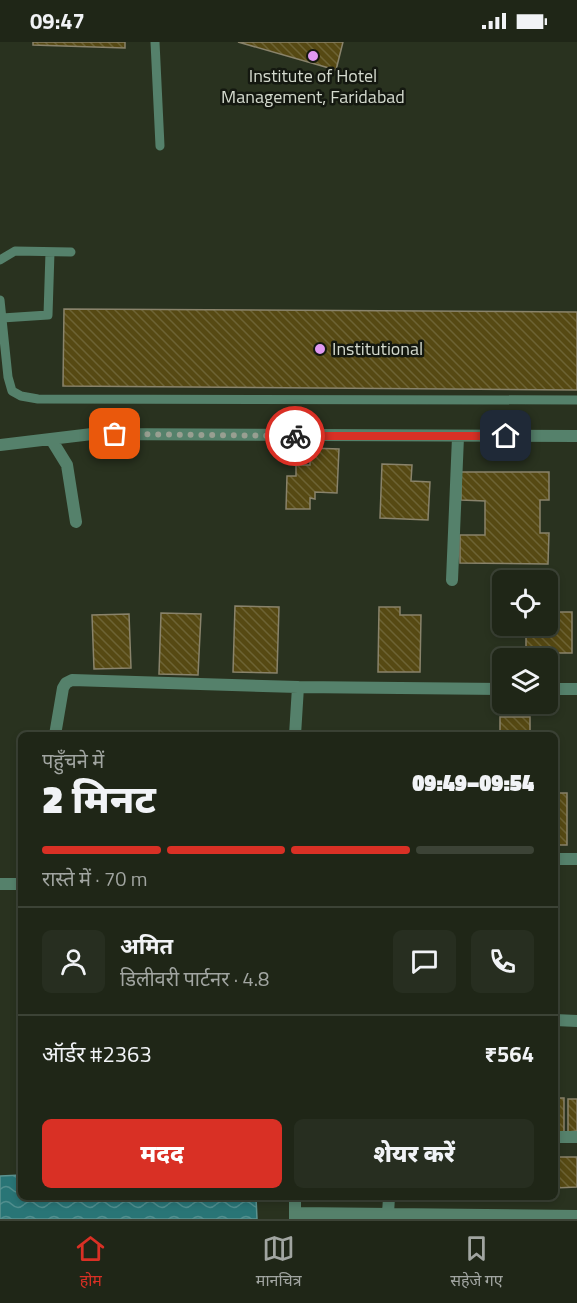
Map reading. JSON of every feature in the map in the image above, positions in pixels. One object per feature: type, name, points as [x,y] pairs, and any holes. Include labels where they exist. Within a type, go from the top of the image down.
[{"type":"street","points":[[0,445],[92,434],[577,436]]},
{"type":"street","points":[[452,580],[458,437]]},
{"type":"street","points":[[51,439],[67,465],[76,522]]},
{"type":"street","points":[[56,732],[63,688],[72,680],[298,687],[492,689]]},
{"type":"street","points":[[295,732],[298,687]]},
{"type":"street","points":[[558,689],[577,689]]},
{"type":"street","points":[[558,859],[577,859]]},
{"type":"street","points":[[0,884],[18,884]]},
{"type":"street","points":[[558,1020],[577,1021]]},
{"type":"street","points":[[558,1137],[577,1137]]},
{"type":"street","points":[[295,1200],[295,1216],[388,1214],[414,1217],[577,1216]]},
{"type":"street","points":[[388,1200],[388,1214]]},
{"type":"lane","points":[[155,42],[160,146]]},
{"type":"lane","points":[[0,260],[15,251],[72,252]]},
{"type":"lane","points":[[2,318],[48,315],[50,252]]},
{"type":"lane","points":[[0,300],[8,377],[12,391],[21,396],[61,399],[577,400]]},
{"type":"water","points":[[18,1175],[18,1200],[256,1200],[257,1219],[0,1219],[0,1176]]},
{"type":"building","points":[[33,42],[125,42],[125,48],[33,45]]},
{"type":"building","name":"Institute of Hotel Management, Faridabad","points":[[238,42],[343,42],[336,70]]},
{"type":"building","name":"Institutional","points":[[64,309],[577,312],[577,390],[63,386]]},
{"type":"building","points":[[310,448],[339,449],[337,493],[315,492],[315,499],[310,498],[310,509],[286,509],[287,476],[296,476],[296,465],[310,465]]},
{"type":"building","points":[[382,464],[412,465],[411,481],[430,482],[428,520],[380,518]]},
{"type":"building","points":[[461,472],[549,472],[549,500],[540,500],[540,533],[549,533],[548,564],[460,563],[460,535],[485,535],[485,501],[461,500]]},
{"type":"building","points":[[235,606],[279,607],[277,673],[233,672]]},
{"type":"building","points":[[379,607],[400,607],[400,615],[421,615],[420,672],[378,672]]},
{"type":"building","points":[[558,612],[572,612],[572,653],[558,653],[558,648],[526,648],[526,636],[558,636]]},
{"type":"building","points":[[161,613],[201,614],[198,675],[159,674]]},
{"type":"building","points":[[129,614],[131,668],[94,669],[92,615]]},
{"type":"building","points":[[500,717],[530,717],[530,732],[500,732]]},
{"type":"building","points":[[558,793],[567,793],[567,845],[558,845]]},
{"type":"building","points":[[558,1098],[564,1098],[564,1132],[558,1132]]},
{"type":"building","points":[[568,1099],[577,1099],[577,1131],[568,1132]]},
{"type":"building","points":[[558,1157],[577,1157],[577,1187],[558,1188]]},
{"type":"way so far","points":[[115,434],[295,436]]},
{"type":"place","name":"Institute of Hotel Management, Faridabad","points":[[313,56]]},
{"type":"place","name":"Institutional","points":[[320,349]]},
{"type":"route","points":[[295,436],[506,436]]}]
